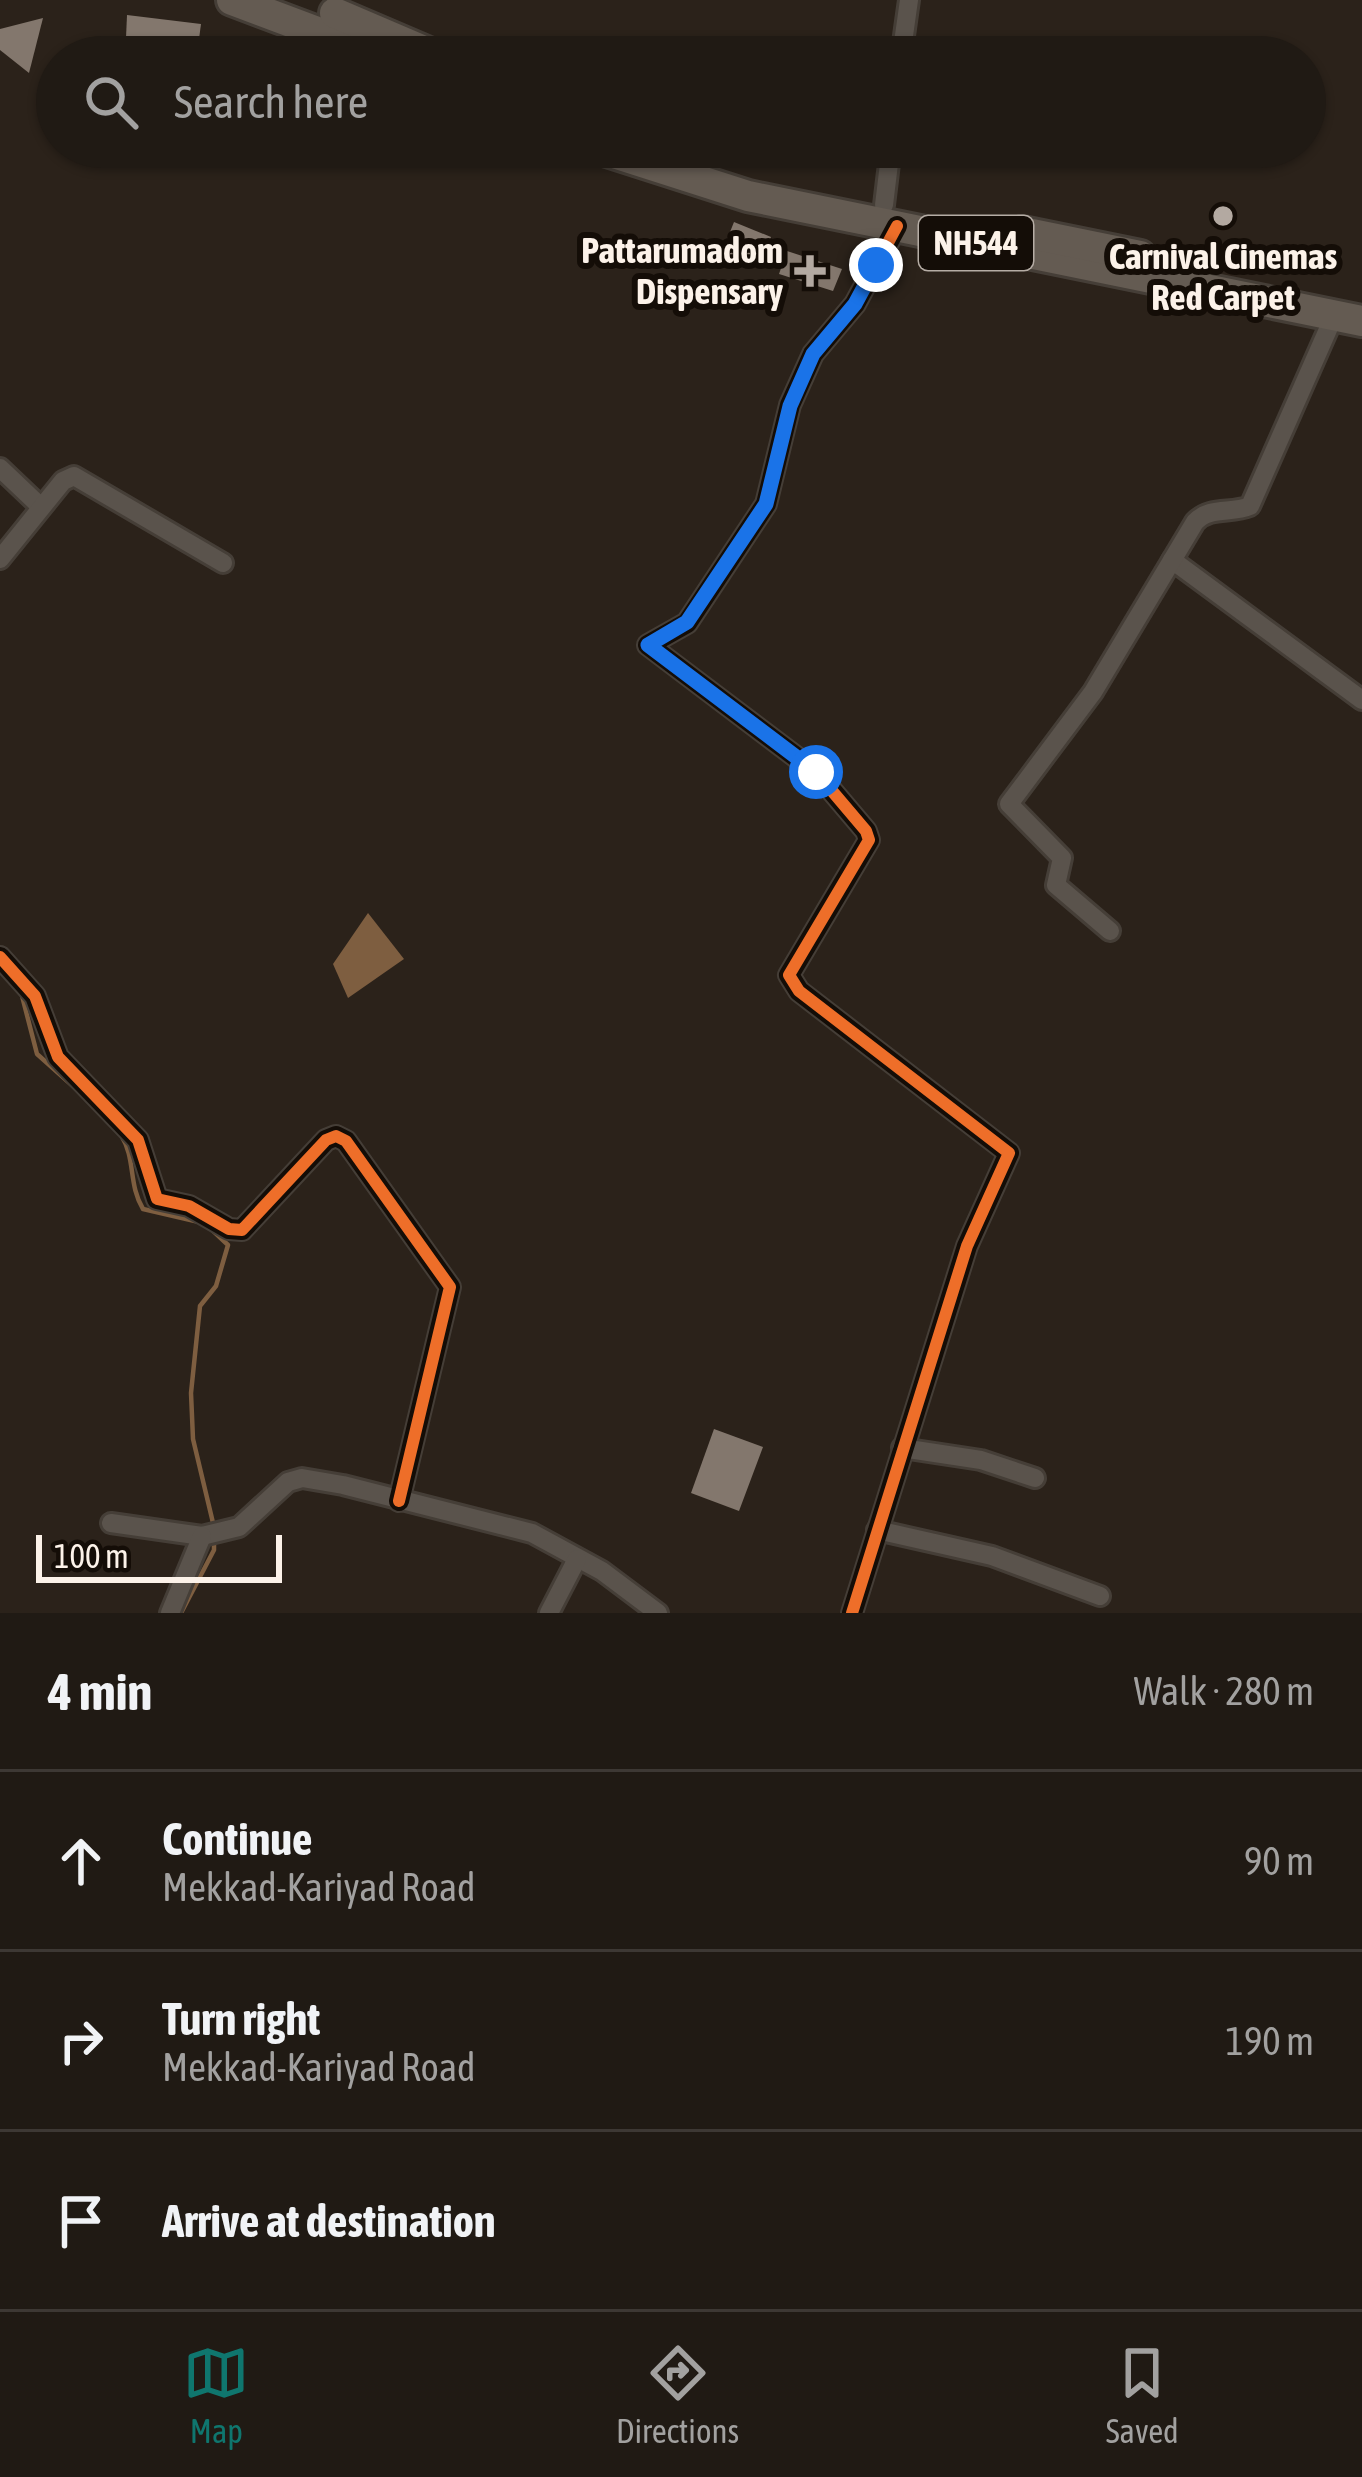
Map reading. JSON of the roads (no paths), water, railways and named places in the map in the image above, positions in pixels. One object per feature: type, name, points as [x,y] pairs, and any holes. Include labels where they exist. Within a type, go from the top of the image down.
[{"type":"highway","points":[[232,0],[327,36]]},
{"type":"highway","points":[[302,0],[387,36]]},
{"type":"highway","name":"NH544","points":[[661,168],[748,196],[891,216],[1362,299]]},
{"type":"highway","name":"NH544","points":[[726,168],[891,216],[1348,318]]},
{"type":"street","points":[[904,36],[909,0]]},
{"type":"street","points":[[852,1613],[967,1246],[1009,1153],[799,991],[789,975],[869,840],[866,831],[816,772],[648,645],[687,622],[766,504],[790,406],[813,354],[855,304],[891,216],[891,168]]},
{"type":"street","points":[[1110,931],[1056,885],[1062,857],[1009,804],[1093,692],[1202,514],[1250,506],[1348,318]]},
{"type":"street","points":[[0,468],[41,506]]},
{"type":"street","points":[[0,559],[63,481],[74,476],[88,480],[223,563]]},
{"type":"street","points":[[1172,560],[1362,700]]},
{"type":"street","points":[[0,957],[35,996],[58,1057],[120,1115],[138,1140],[157,1199],[188,1206],[242,1230],[326,1140],[336,1136],[346,1141],[450,1286],[399,1501]]},
{"type":"street","points":[[902,1448],[981,1460],[1035,1478]]},
{"type":"street","points":[[111,1523],[202,1536],[225,1531],[239,1527],[288,1482],[302,1478],[532,1533],[602,1571],[658,1613]]},
{"type":"street","points":[[877,1530],[992,1556],[1100,1596]]},
{"type":"street","points":[[170,1613],[202,1536]]},
{"type":"street","points":[[549,1613],[577,1559]]},
{"type":"waterway","points":[[21,992],[37,1054],[84,1096]]},
{"type":"waterway","points":[[121,1135],[143,1209],[199,1222]]},
{"type":"waterway","points":[[209,1227],[228,1245],[216,1286],[200,1306],[191,1393],[193,1439],[214,1527]]},
{"type":"waterway","points":[[181,1613],[214,1550],[214,1538]]},
{"type":"place","name":"Carnival Cinemas Red Carpet","points":[[1223,216]]},
{"type":"place","name":"Pattarumadom Dispensary","points":[[810,271]]}]
